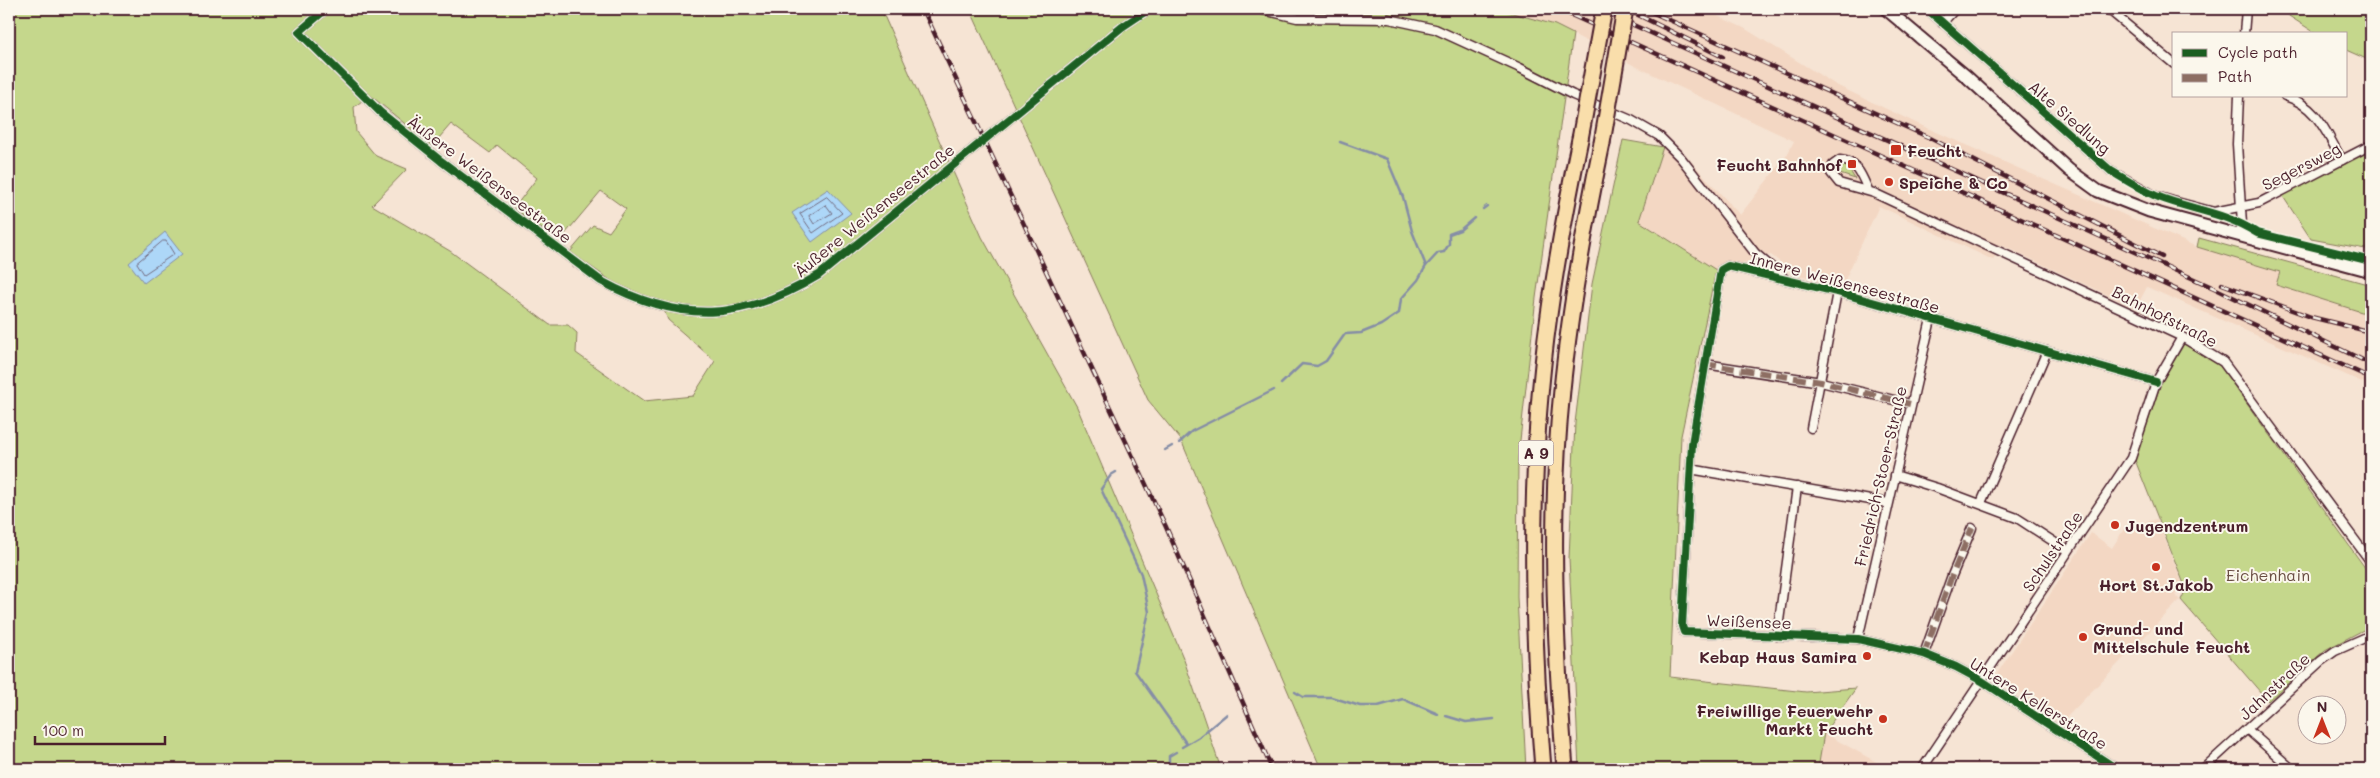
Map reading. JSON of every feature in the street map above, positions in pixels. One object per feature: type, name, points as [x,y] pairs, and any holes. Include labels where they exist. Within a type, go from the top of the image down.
[{"type":"highway","name":"A 9","points":[[1543,769],[1533,611],[1537,445],[1549,316],[1562,230],[1604,9]]},
{"type":"highway","name":"A 9","points":[[1565,769],[1554,554],[1558,444],[1571,315],[1584,230],[1602,143],[1625,9]]},
{"type":"main road","points":[[1886,9],[2069,170],[2098,191],[2129,205],[2371,271]]},
{"type":"street","name":"Äußere Weißenseestraße","points":[[326,9],[299,32],[380,112],[426,150],[601,281],[630,297],[653,306],[678,311],[732,310],[765,303],[795,290],[818,275],[1122,27],[1149,9]]},
{"type":"street","points":[[1259,9],[1297,18],[1389,19],[1435,29],[1573,95],[1631,120],[1659,136],[1681,158],[1755,253],[1786,279]]},
{"type":"street","name":"Alte Siedlung","points":[[1927,9],[2111,171],[2156,196],[2173,201],[2214,212],[2241,206]]},
{"type":"street","points":[[1942,23],[1956,9]]},
{"type":"street","points":[[2108,9],[2172,62]]},
{"type":"street","points":[[2244,32],[2246,9]]},
{"type":"street","points":[[2239,98],[2237,144],[2242,224],[2239,236]]},
{"type":"street","points":[[2291,98],[2311,109],[2342,160]]},
{"type":"street","name":"Segersweg","points":[[2241,206],[2259,202],[2371,145]]},
{"type":"street","name":"Bahnhofstraße","points":[[1868,190],[1859,170],[1852,164],[1840,160],[1833,165],[1831,173],[1839,183],[1868,190],[2182,337],[2223,362],[2371,562]]},
{"type":"street","name":"Innere Weißenseestraße","points":[[1690,469],[1721,270],[1728,266],[1837,292],[2156,382]]},
{"type":"street","name":"Innere Weißenseestraße","points":[[1811,428],[1837,292]]},
{"type":"street","name":"Friedrich-Stoer-Straße","points":[[1858,639],[1910,404],[1931,319]]},
{"type":"street","name":"Schulstraße","points":[[1922,769],[2131,458],[2156,382],[2182,337]]},
{"type":"street","points":[[1981,503],[2047,351]]},
{"type":"street","points":[[1705,364],[1821,382],[1910,404]]},
{"type":"street","points":[[1690,469],[1888,503]]},
{"type":"street","name":"Weißensee","points":[[1690,469],[1682,626],[1684,632],[1858,639]]},
{"type":"street","points":[[1895,475],[1981,503],[2017,518],[2068,551]]},
{"type":"street","name":"Weißensee","points":[[1777,636],[1796,487]]},
{"type":"street","points":[[1924,654],[1951,578],[1972,528]]},
{"type":"street","name":"Jahnstraße","points":[[2203,769],[2248,730],[2321,661],[2335,651],[2371,635]]},
{"type":"street","name":"Untere Kellerstraße","points":[[1858,639],[1924,654],[1956,667],[1982,681],[2117,769]]},
{"type":"street","points":[[2248,730],[2292,769]]},
{"type":"shaded area","points":[[1498,9],[1702,9],[1744,28],[1836,85],[1916,123],[2197,247],[2280,272],[2277,285],[2371,315],[2371,386],[2147,287],[2136,308],[2001,245],[1993,260],[1879,206],[1843,284],[1797,275],[1771,255],[1716,270],[1639,221],[1663,147],[1688,158],[1740,215],[1787,155],[1794,141],[1635,66],[1555,25]]},
{"type":"shaded area","name":"Grund- und Mittelschule Feucht","points":[[2157,519],[2183,585],[2175,595],[2180,600],[2062,722],[1996,675],[2091,533],[2112,548],[2124,529]]},
{"type":"shaded area","points":[[1824,733],[1889,769],[1818,769]]},
{"type":"green space","points":[[9,9],[881,9],[982,237],[1077,407],[1184,660],[1221,769],[9,769]],"holes":[[[370,95],[432,146],[451,124],[490,153],[497,145],[537,178],[514,208],[546,232],[565,234],[601,191],[626,209],[609,232],[593,225],[570,252],[613,282],[661,303],[668,320],[715,361],[693,396],[644,401],[576,353],[577,333],[568,325],[550,325],[450,251],[372,205],[407,169],[376,156],[356,132],[354,107]]]},
{"type":"green space","points":[[970,9],[1498,9],[1555,25],[1573,34],[1536,298],[1518,458],[1517,597],[1526,769],[1321,769],[1181,440],[1148,400]]},
{"type":"green space","points":[[2287,9],[2371,9],[2371,61],[2348,51],[2348,32],[2314,32],[2289,16]]},
{"type":"green space","points":[[1623,140],[1663,147],[1639,221],[1716,270],[1681,436],[1670,677],[1806,692],[1856,688],[1824,733],[1818,769],[1579,769],[1569,558],[1575,423],[1592,284]]},
{"type":"green space","points":[[2371,141],[2371,250],[2311,239],[2278,189]]},
{"type":"green space","points":[[1841,165],[1847,166],[1855,179],[1840,174],[1838,168]]},
{"type":"green space","points":[[2199,238],[2371,285],[2371,315],[2276,285],[2280,272],[2197,247]]},
{"type":"green space","name":"Eichenhain","points":[[2184,344],[2219,365],[2371,576],[2371,626],[2325,650],[2268,701],[2181,600],[2186,589],[2135,460],[2161,383]]},
{"type":"water","points":[[828,189],[851,213],[812,242],[792,213]]},
{"type":"water","points":[[165,232],[182,254],[144,283],[129,263]]},
{"type":"waterway","points":[[1340,142],[1387,159],[1403,197],[1412,231],[1426,266]]},
{"type":"waterway","points":[[1483,209],[1487,206]]},
{"type":"waterway","points":[[1281,384],[1302,364],[1317,366],[1326,361],[1345,334],[1361,333],[1381,325],[1399,313],[1401,299],[1418,280],[1426,266],[1438,253],[1444,252],[1449,244],[1449,234],[1460,230],[1474,218]]},
{"type":"waterway","points":[[1179,443],[1192,431],[1274,390]]},
{"type":"waterway","points":[[1165,450],[1172,446]]},
{"type":"waterway","points":[[1116,472],[1111,475],[1101,489],[1141,574],[1149,612],[1135,671],[1186,743]]},
{"type":"waterway","points":[[1295,692],[1303,697],[1331,697],[1360,706],[1378,706],[1403,699],[1438,714]]},
{"type":"waterway","points":[[1182,747],[1199,737],[1227,714]]},
{"type":"waterway","points":[[1446,716],[1466,722],[1494,719]]},
{"type":"waterway","points":[[1169,769],[1169,756],[1176,752]]},
{"type":"railway","points":[[923,9],[1166,527],[1272,769]]},
{"type":"railway","points":[[1558,9],[2371,378]]},
{"type":"railway","points":[[1598,9],[2214,288],[2371,364]]},
{"type":"railway","points":[[1626,9],[1723,57]]},
{"type":"railway","points":[[1645,9],[1928,137],[2162,257]]},
{"type":"railway","points":[[2222,284],[2311,317],[2371,332]]},
{"type":"marked path","points":[[1705,364],[1821,382],[1910,404]]},
{"type":"marked path","points":[[1924,654],[1951,578],[1972,528]]},
{"type":"cycle path","points":[[326,9],[299,32],[380,112],[441,161],[601,281],[630,295],[658,305],[684,310],[711,312],[737,309],[764,302],[791,291],[819,275],[1122,27],[1149,9]]},
{"type":"cycle path","points":[[1927,9],[2111,171],[2133,184],[2169,201],[2233,220],[2257,233],[2371,261]]},
{"type":"cycle path","points":[[2117,769],[1982,681],[1956,667],[1924,654],[1858,639],[1684,632],[1682,626],[1692,444],[1721,270],[1728,266],[1837,292],[2156,382]]},
{"type":"place","name":"Feucht","points":[[1896,150]]},
{"type":"place","name":"Feucht Bahnhof","points":[[1852,164]]},
{"type":"place","name":"Speiche & Co","points":[[1889,182]]},
{"type":"place","name":"Jugendzentrum","points":[[2115,525]]},
{"type":"place","name":"Hort St.Jakob","points":[[2156,567]]},
{"type":"place","name":"Grund- und Mittelschule Feucht","points":[[2083,637]]},
{"type":"place","name":"Kebap Haus Samira","points":[[1867,656]]},
{"type":"place","name":"Freiwillige Feuerwehr Markt Feucht","points":[[1883,719]]}]
